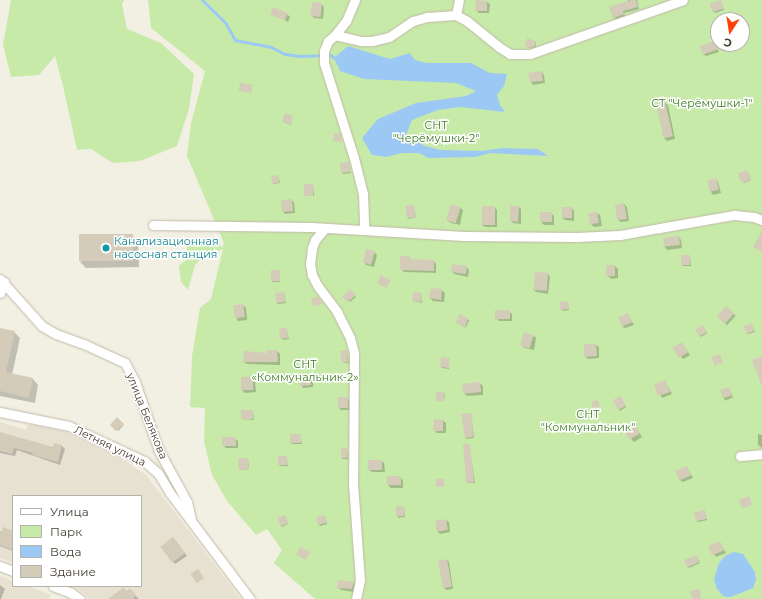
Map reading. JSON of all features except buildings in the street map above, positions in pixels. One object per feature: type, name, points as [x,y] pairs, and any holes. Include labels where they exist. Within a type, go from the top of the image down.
[{"type":"street","points":[[355,0],[346,21],[328,41],[324,51],[324,63],[354,158],[363,193],[364,230]]},
{"type":"street","points":[[456,15],[459,0]]},
{"type":"street","points":[[335,35],[362,41],[372,41],[389,37],[413,21],[427,17],[456,15],[510,54],[530,54],[683,0]]},
{"type":"street","points":[[153,225],[325,228],[464,236],[577,237],[620,234],[734,215],[754,217],[762,220]]},
{"type":"street","points":[[325,228],[315,240],[312,248],[310,264],[312,275],[317,285],[337,312],[350,338],[354,353],[353,483],[360,580],[356,599]]},
{"type":"street","points":[[0,293],[2,280]]},
{"type":"street","name":"улица Белякова","points":[[2,280],[42,326],[56,334],[84,344],[125,363],[134,382],[159,451],[187,502],[191,522]]},
{"type":"street","name":"Летняя улица","points":[[0,412],[69,426],[144,461],[158,473],[191,522],[250,599]]},
{"type":"street","points":[[740,456],[762,454]]},
{"type":"street","points":[[0,566],[12,571]]},
{"type":"street","points":[[56,587],[71,593],[80,599]]},
{"type":"shaded area","points":[[0,422],[26,430],[28,424],[63,431],[114,453],[146,475],[241,599],[89,599],[83,592],[71,587],[142,587],[142,495],[12,495],[12,563],[0,558]]},
{"type":"shaded area","points":[[0,576],[12,581],[12,587],[31,587],[51,595],[49,599],[0,599]]},
{"type":"green space","points":[[11,0],[124,0],[122,4],[127,29],[161,43],[194,74],[189,109],[177,146],[140,161],[113,163],[91,149],[77,150],[55,56],[39,75],[11,77],[3,45]]},
{"type":"green space","points":[[148,0],[762,0],[762,599],[315,599],[274,563],[282,550],[267,529],[256,535],[227,501],[212,475],[204,441],[205,408],[190,407],[192,356],[200,308],[211,299],[223,249],[204,256],[195,265],[188,290],[181,282],[179,266],[187,259],[187,245],[193,239],[214,239],[219,242],[222,248],[224,243],[187,156],[191,123],[205,71],[151,28]]},
{"type":"water","points":[[348,46],[390,59],[410,53],[415,60],[426,63],[471,63],[490,73],[507,74],[504,86],[497,95],[500,105],[505,112],[460,107],[438,110],[412,120],[406,135],[425,146],[440,150],[481,151],[503,148],[538,149],[548,156],[490,153],[475,157],[428,158],[419,153],[402,153],[386,157],[372,155],[362,138],[378,119],[416,103],[466,96],[476,91],[456,83],[364,79],[340,71],[334,58]]},
{"type":"water","points":[[734,552],[743,554],[755,572],[756,580],[753,588],[731,597],[727,597],[723,596],[717,589],[714,579],[719,563],[725,556]]},
{"type":"waterway","points":[[202,0],[225,22],[235,40],[271,47],[285,54],[300,56],[331,55],[334,58]]},
{"type":"place","name":"Канализационная насосная станция","points":[[106,248]]},
{"type":"park label","name":"СТ \"Черёмушки-1\"","points":[[702,103]]},
{"type":"park label","name":"СНТ \"Черёмушки-2\"","points":[[436,132]]},
{"type":"park label","name":"СНТ «Коммунальник-2»","points":[[305,371]]},
{"type":"park label","name":"СНТ \"Коммунальник\"","points":[[588,421]]}]
